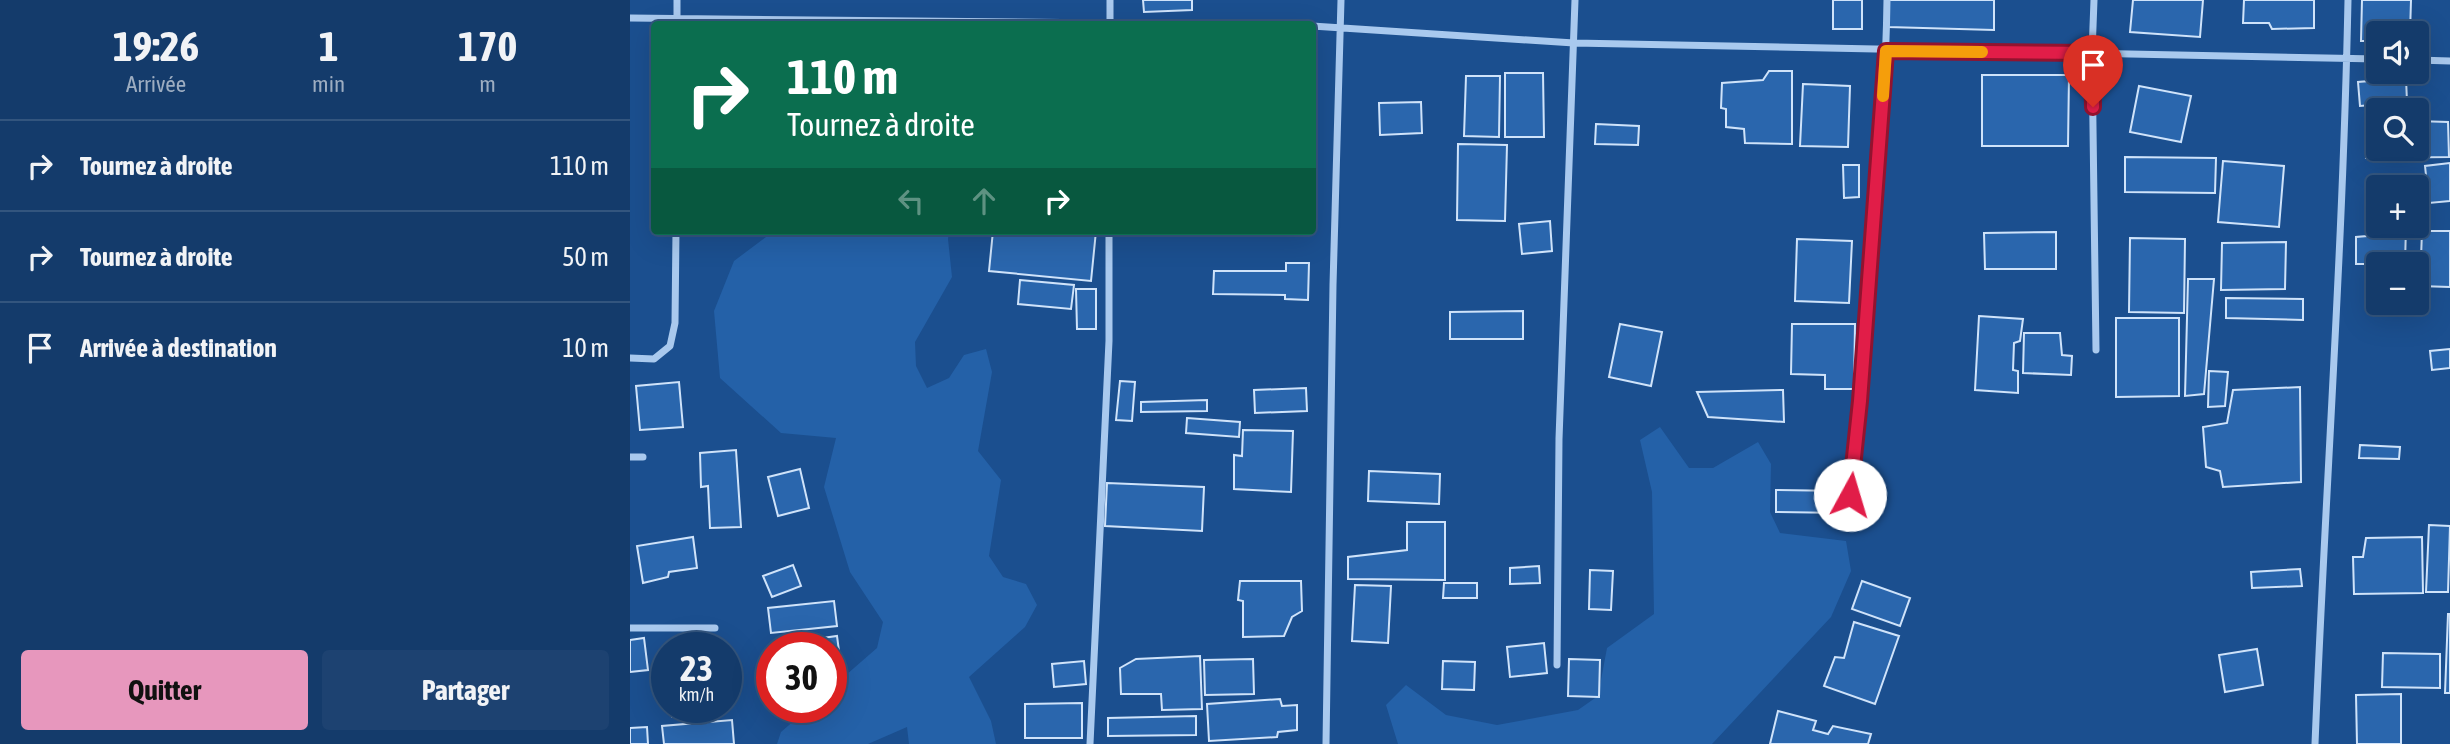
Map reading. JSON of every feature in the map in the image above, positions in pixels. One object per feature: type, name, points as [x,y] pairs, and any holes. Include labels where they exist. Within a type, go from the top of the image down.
[{"type":"street","points":[[677,0],[677,21]]},
{"type":"street","points":[[1110,21],[1111,0]]},
{"type":"street","points":[[1326,744],[1333,285],[1341,0]]},
{"type":"street","points":[[1558,665],[1559,439],[1575,0]]},
{"type":"street","points":[[1850,495],[1860,401],[1886,51],[1887,0]]},
{"type":"street","points":[[2094,0],[2092,53],[2096,350]]},
{"type":"street","points":[[2315,744],[2348,0]]},
{"type":"street","points":[[630,18],[665,21]]},
{"type":"street","points":[[1316,26],[1574,43],[2366,59]]},
{"type":"street","points":[[2429,60],[2450,61]]},
{"type":"street","points":[[630,358],[654,359],[670,346],[675,323],[676,235]]},
{"type":"street","points":[[1090,744],[1109,341],[1109,235]]},
{"type":"street","points":[[630,457],[643,457]]},
{"type":"street","points":[[630,628],[715,628]]},
{"type":"shaded area","points":[[769,235],[948,235],[952,277],[915,342],[916,366],[927,388],[949,378],[964,355],[986,349],[992,372],[978,451],[1001,480],[989,556],[1003,577],[1026,584],[1037,605],[1025,627],[969,677],[991,721],[996,744],[909,744],[907,727],[868,744],[777,744],[781,732],[791,723],[847,723],[847,674],[877,648],[883,622],[850,572],[824,487],[836,438],[781,433],[720,378],[714,311],[734,261]]},
{"type":"shaded area","points":[[1660,427],[1689,468],[1713,468],[1758,442],[1771,464],[1770,512],[1780,533],[1846,541],[1851,571],[1831,617],[1712,744],[1398,744],[1386,705],[1406,685],[1446,715],[1497,725],[1578,710],[1598,696],[1607,648],[1654,614],[1652,492],[1640,440]]},
{"type":"building","points":[[1143,0],[1192,0],[1192,10],[1144,12]]},
{"type":"building","points":[[1833,0],[1862,0],[1862,29],[1833,29]]},
{"type":"building","points":[[1888,0],[1994,0],[1994,30],[1888,27]]},
{"type":"building","points":[[2133,0],[2203,0],[2200,37],[2130,32]]},
{"type":"building","points":[[2244,0],[2314,0],[2314,28],[2272,29],[2269,23],[2243,23]]},
{"type":"building","points":[[2362,0],[2411,0],[2410,21],[2366,21],[2366,41],[2361,41]]},
{"type":"building","points":[[1769,71],[1792,71],[1792,144],[1745,143],[1744,129],[1726,127],[1726,109],[1721,108],[1722,83],[1763,80]]},
{"type":"building","points":[[1505,73],[1543,73],[1544,137],[1505,137]]},
{"type":"building","points":[[1982,75],[2069,75],[2068,146],[1982,146]]},
{"type":"building","points":[[1466,76],[1500,76],[1499,137],[1464,136]]},
{"type":"building","points":[[2358,82],[2406,84],[2407,98],[2366,98],[2366,105],[2360,106]]},
{"type":"building","points":[[1803,84],[1850,86],[1848,147],[1800,146]]},
{"type":"building","points":[[2139,86],[2191,96],[2181,142],[2130,132]]},
{"type":"building","points":[[1421,102],[1422,133],[1380,135],[1379,103]]},
{"type":"building","points":[[2429,121],[2448,122],[2449,157],[2429,157]]},
{"type":"building","points":[[1596,124],[1639,126],[1638,145],[1595,144]]},
{"type":"building","points":[[1458,144],[1507,145],[1505,221],[1457,220]]},
{"type":"building","points":[[2125,157],[2216,158],[2215,193],[2125,192]]},
{"type":"building","points":[[2223,161],[2284,166],[2279,227],[2218,222]]},
{"type":"building","points":[[2450,163],[2450,201],[2429,203],[2429,175],[2426,175],[2425,166]]},
{"type":"building","points":[[1843,165],[1859,165],[1859,197],[1844,198]]},
{"type":"building","points":[[1550,221],[1552,251],[1522,254],[1519,224]]},
{"type":"building","points":[[2429,231],[2450,231],[2450,287],[2429,286],[2429,252],[2421,252],[2422,238],[2429,238]]},
{"type":"building","points":[[2056,232],[2056,269],[1985,269],[1984,233]]},
{"type":"building","points":[[993,235],[1096,235],[1091,281],[989,271]]},
{"type":"building","points":[[2356,237],[2406,238],[2405,252],[2366,252],[2366,264],[2356,264]]},
{"type":"building","points":[[2130,238],[2185,239],[2184,313],[2129,312]]},
{"type":"building","points":[[1797,239],[1852,241],[1849,303],[1795,301]]},
{"type":"building","points":[[2286,242],[2285,289],[2221,290],[2222,243]]},
{"type":"building","points":[[1286,263],[1309,263],[1308,300],[1285,299],[1285,295],[1213,294],[1214,271],[1286,271]]},
{"type":"building","points":[[2188,279],[2214,279],[2204,394],[2185,396]]},
{"type":"building","points":[[1020,280],[1074,285],[1071,309],[1018,304]]},
{"type":"building","points":[[1076,289],[1096,289],[1096,329],[1077,329]]},
{"type":"building","points":[[2226,298],[2303,299],[2303,320],[2226,318]]},
{"type":"building","points":[[1523,311],[1523,339],[1450,339],[1450,312]]},
{"type":"building","points":[[1979,316],[2023,319],[2020,341],[2014,343],[2013,370],[2018,371],[2018,393],[1975,390]]},
{"type":"building","points":[[2116,318],[2179,318],[2179,396],[2116,397]]},
{"type":"building","points":[[1620,324],[1662,332],[1651,386],[1609,377]]},
{"type":"building","points":[[1792,324],[1855,324],[1854,389],[1825,389],[1825,375],[1791,374]]},
{"type":"building","points":[[2024,333],[2060,333],[2062,355],[2072,356],[2071,375],[2023,373]]},
{"type":"building","points":[[2450,349],[2450,368],[2432,370],[2430,351]]},
{"type":"building","points":[[2209,371],[2228,372],[2225,406],[2208,407]]},
{"type":"building","points":[[1120,381],[1135,382],[1132,421],[1116,420]]},
{"type":"building","points":[[679,382],[683,427],[640,430],[636,386]]},
{"type":"building","points":[[2300,387],[2301,482],[2223,487],[2220,471],[2206,467],[2203,427],[2227,423],[2233,390]]},
{"type":"building","points":[[1306,388],[1307,411],[1255,413],[1254,390]]},
{"type":"building","points":[[1783,390],[1784,422],[1708,417],[1697,392]]},
{"type":"building","points":[[1207,400],[1207,411],[1141,412],[1141,402]]},
{"type":"building","points":[[1187,418],[1240,422],[1239,437],[1186,433]]},
{"type":"building","points":[[1243,430],[1293,431],[1291,492],[1234,489],[1234,455],[1242,456]]},
{"type":"building","points":[[2360,445],[2400,447],[2399,459],[2359,458]]},
{"type":"building","points":[[736,450],[741,527],[710,528],[708,486],[701,487],[700,453]]},
{"type":"building","points":[[800,469],[809,508],[778,516],[768,477]]},
{"type":"building","points":[[1369,471],[1440,474],[1439,504],[1368,501]]},
{"type":"building","points":[[1107,483],[1204,487],[1202,531],[1105,526]]},
{"type":"building","points":[[1776,490],[1843,491],[1843,513],[1776,512]]},
{"type":"building","points":[[1407,522],[1445,522],[1445,580],[1348,579],[1348,557],[1407,550]]},
{"type":"building","points":[[2429,525],[2450,526],[2448,592],[2426,592]]},
{"type":"building","points":[[693,537],[697,568],[669,572],[668,577],[643,583],[637,546]]},
{"type":"building","points":[[2422,537],[2423,593],[2354,594],[2353,557],[2363,557],[2366,538]]},
{"type":"building","points":[[793,565],[801,586],[772,597],[763,576]]},
{"type":"building","points":[[1539,566],[1540,583],[1510,584],[1510,568]]},
{"type":"building","points":[[2300,569],[2302,586],[2252,588],[2251,572]]},
{"type":"building","points":[[1590,570],[1613,571],[1611,610],[1589,609]]},
{"type":"building","points":[[1240,581],[1301,581],[1302,611],[1292,617],[1284,636],[1243,637],[1243,601],[1238,600]]},
{"type":"building","points":[[1862,581],[1910,598],[1900,626],[1852,609]]},
{"type":"building","points":[[1444,583],[1477,583],[1477,598],[1443,598]]},
{"type":"building","points":[[1355,585],[1391,586],[1388,643],[1352,641]]},
{"type":"building","points":[[834,601],[837,626],[771,632],[768,608]]},
{"type":"building","points":[[2448,614],[2450,693],[2445,693]]},
{"type":"building","points":[[1854,622],[1899,636],[1875,704],[1824,686],[1835,657],[1844,658]]},
{"type":"building","points":[[644,638],[648,670],[630,672],[630,640]]},
{"type":"building","points":[[1544,643],[1547,673],[1510,677],[1507,647]]},
{"type":"building","points":[[2257,649],[2263,685],[2225,692],[2219,655]]},
{"type":"building","points":[[2383,653],[2440,654],[2440,688],[2382,687]]},
{"type":"building","points":[[1200,656],[1202,709],[1162,710],[1161,694],[1121,694],[1120,668],[1136,659]]},
{"type":"building","points":[[1253,659],[1254,694],[1205,695],[1204,660]]},
{"type":"building","points":[[1569,659],[1600,660],[1599,697],[1568,696]]},
{"type":"building","points":[[1084,661],[1086,684],[1054,687],[1052,664]]},
{"type":"building","points":[[1443,661],[1475,662],[1474,690],[1442,689]]},
{"type":"building","points":[[2401,694],[2401,744],[2357,744],[2356,695]]},
{"type":"building","points":[[1280,699],[1282,706],[1297,705],[1297,730],[1278,732],[1277,737],[1209,741],[1207,704]]},
{"type":"building","points":[[1082,703],[1082,738],[1025,738],[1025,704]]},
{"type":"building","points":[[1778,711],[1816,721],[1813,730],[1828,734],[1833,726],[1871,734],[1868,744],[1770,744]]},
{"type":"building","points":[[1196,716],[1196,735],[1108,736],[1108,718]]},
{"type":"building","points":[[732,723],[734,744],[664,744],[662,726]]},
{"type":"building","points":[[647,727],[648,744],[630,744],[630,728]]},
{"type":"slow traffic","points":[[1883,96],[1886,51],[1982,52]]},
{"type":"route","points":[[1850,495],[1860,401],[1886,51],[2092,53],[2093,107]]}]
